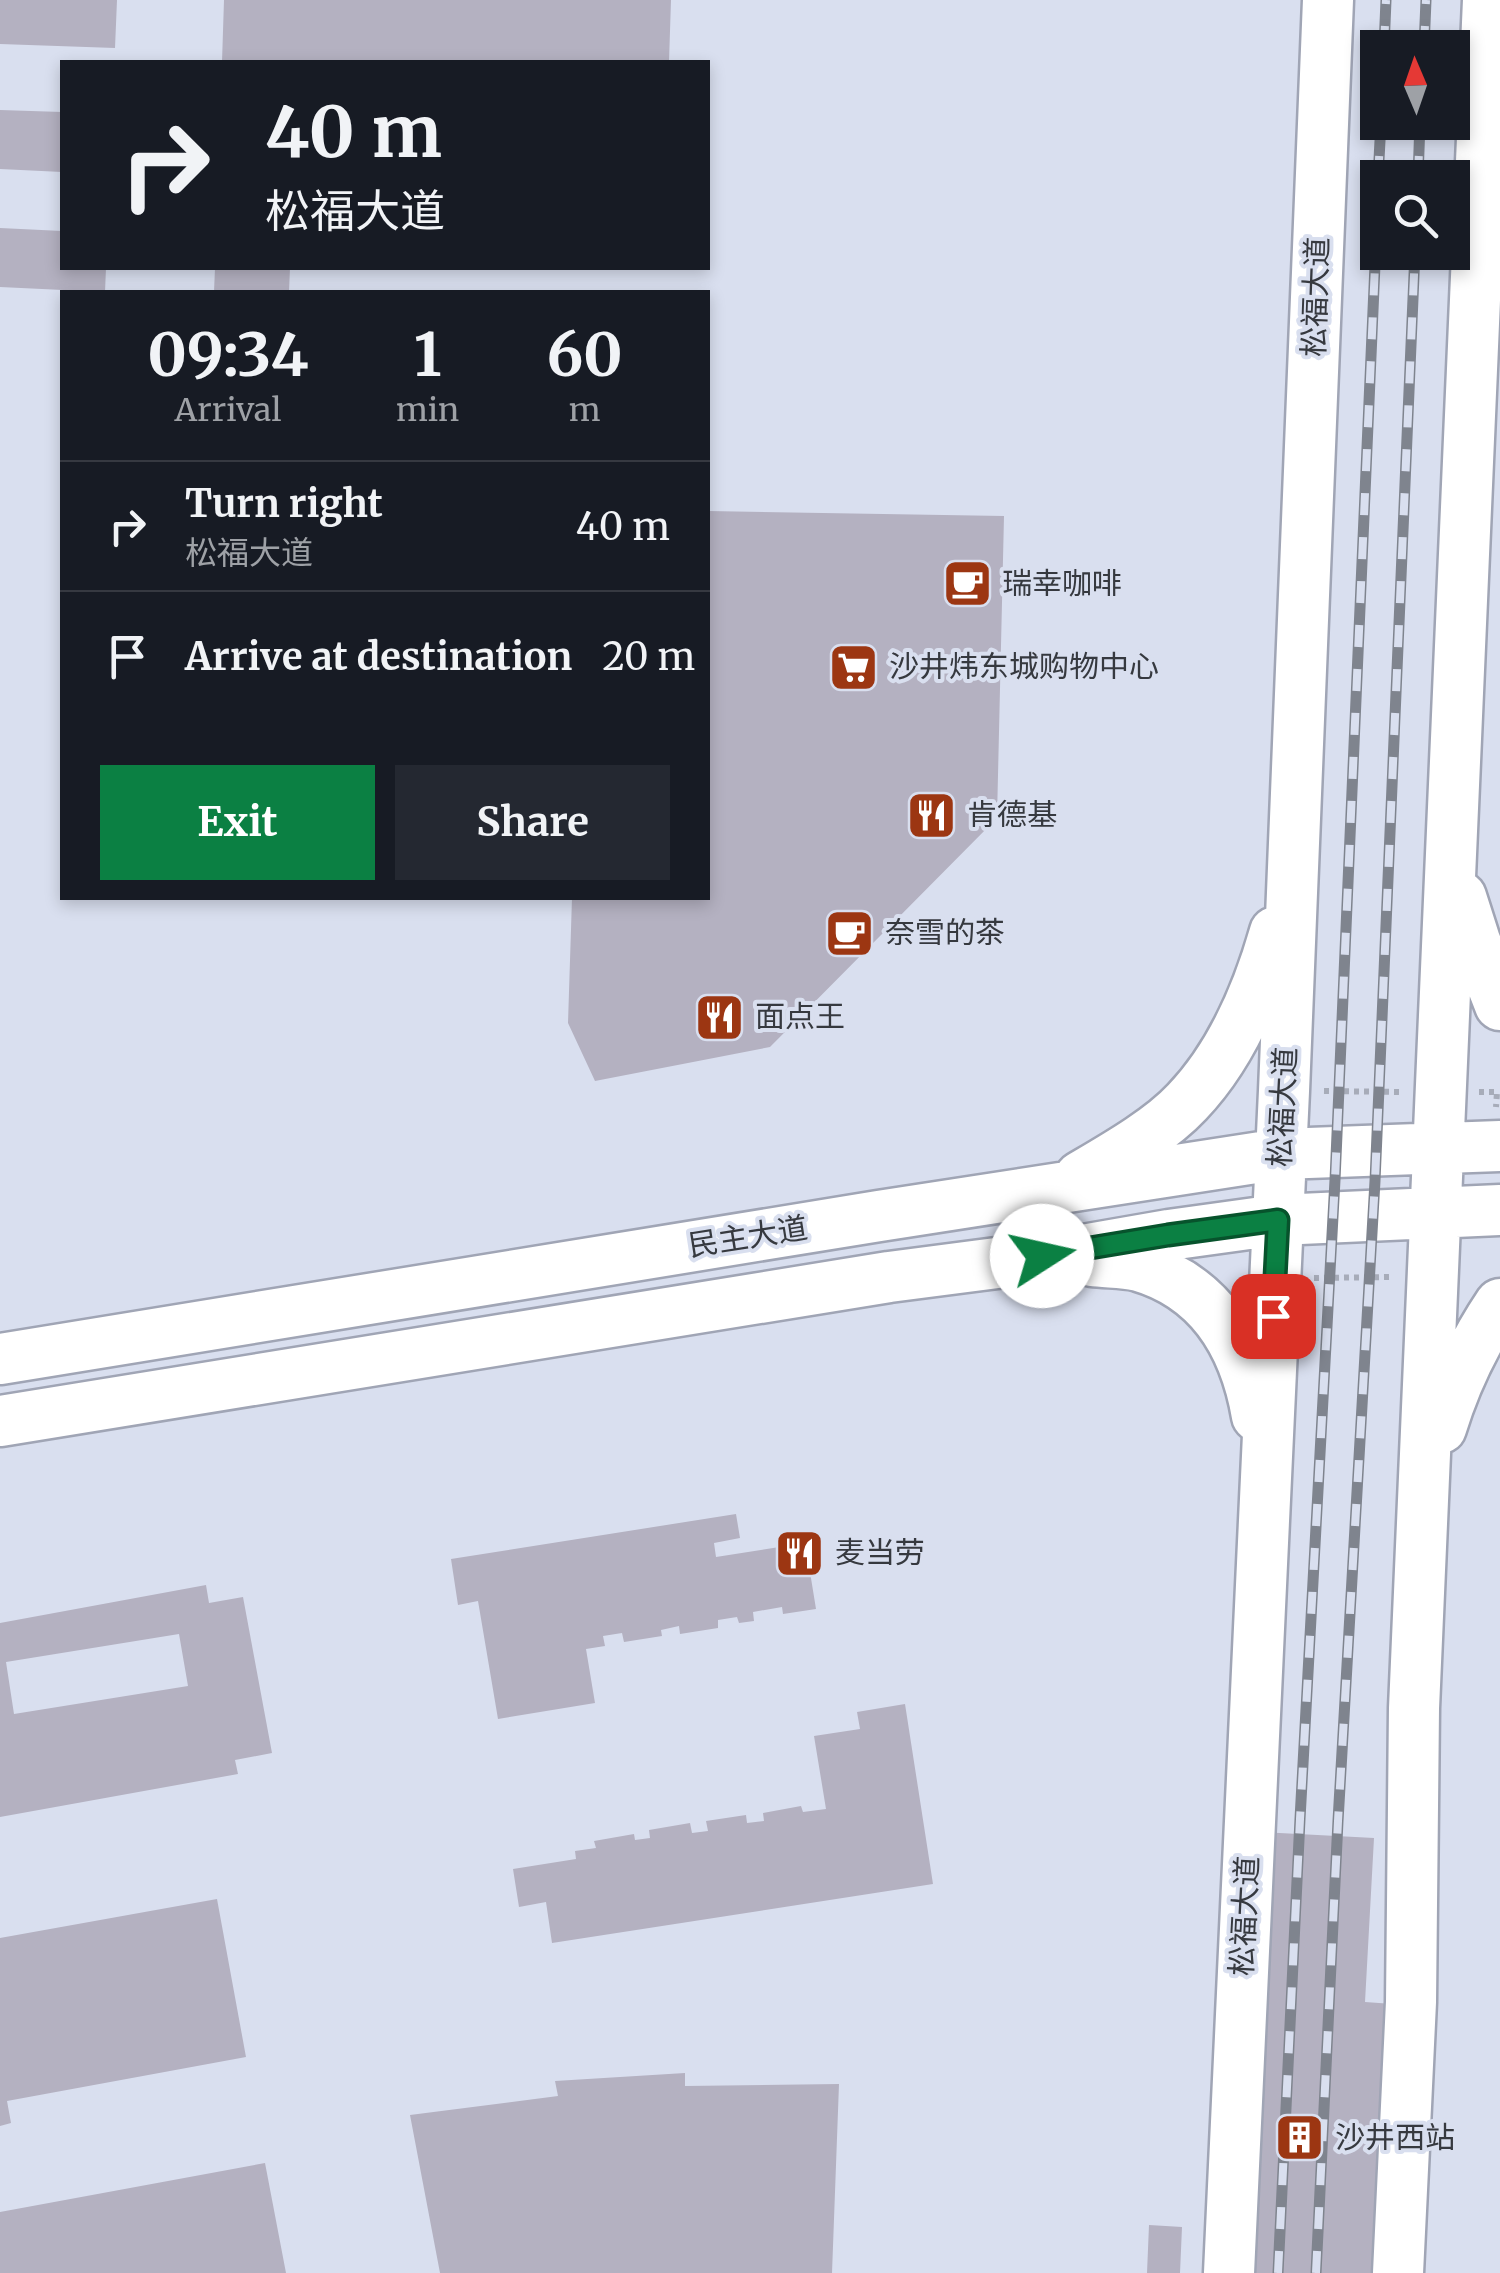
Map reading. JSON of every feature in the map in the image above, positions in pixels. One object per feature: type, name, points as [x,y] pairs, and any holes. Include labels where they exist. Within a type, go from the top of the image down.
[{"type":"main road","name":"松福大道","points":[[1229,2273],[1281,1154],[1328,0]]},
{"type":"main road","points":[[1398,2273],[1411,2002],[1414,1708],[1488,0]]},
{"type":"main road","points":[[1452,864],[1475,941],[1500,1005]]},
{"type":"main road","points":[[1064,1188],[1132,1146],[1186,1104],[1220,1061],[1243,1018],[1268,956],[1293,869]]},
{"type":"main road","name":"民主大道","points":[[0,1359],[1281,1154],[1439,1147],[1498,1132]]},
{"type":"main road","name":"民主大道","points":[[0,1422],[1168,1235],[1278,1220],[1500,1210]]},
{"type":"main road","points":[[1042,1256],[1135,1265],[1168,1277],[1198,1295],[1232,1338],[1253,1393],[1266,1466]]},
{"type":"main road","points":[[1423,1485],[1452,1392],[1477,1337],[1500,1304]]},
{"type":"path","points":[[1309,1091],[1498,1090],[1498,1132]]},
{"type":"path","points":[[1302,1278],[1403,1277]]},
{"type":"building","points":[[0,0],[117,0],[115,48],[0,44]]},
{"type":"building","points":[[224,0],[671,0],[669,60],[222,60]]},
{"type":"building","points":[[0,110],[60,112],[60,172],[0,169]]},
{"type":"building","points":[[0,228],[60,231],[60,270],[106,270],[105,290],[0,287]]},
{"type":"building","points":[[215,270],[290,270],[289,290],[214,290]]},
{"type":"building","name":"沙井炜东城购物中心","points":[[710,511],[1004,516],[997,818],[770,1047],[595,1081],[568,1023],[572,900],[710,900]]},
{"type":"building","points":[[736,1514],[740,1538],[714,1543],[716,1557],[811,1542],[816,1571],[810,1572],[816,1609],[783,1614],[782,1607],[753,1612],[754,1621],[739,1623],[737,1617],[718,1620],[718,1628],[680,1634],[679,1626],[661,1630],[662,1636],[624,1642],[622,1633],[603,1636],[605,1646],[586,1649],[595,1703],[498,1719],[478,1601],[458,1605],[451,1559]]},
{"type":"building","points":[[206,1585],[209,1603],[243,1597],[272,1753],[235,1760],[238,1774],[0,1817],[0,1623]],"holes":[[[179,1634],[188,1686],[14,1714],[6,1662]]]},
{"type":"building","points":[[905,1704],[933,1884],[552,1943],[546,1902],[519,1907],[513,1869],[576,1859],[575,1851],[596,1848],[594,1841],[634,1834],[635,1840],[650,1838],[649,1830],[690,1823],[692,1833],[708,1831],[706,1821],[746,1815],[747,1823],[764,1821],[763,1813],[801,1806],[803,1812],[826,1809],[814,1736],[860,1729],[857,1712]]},
{"type":"building","name":"沙井西站","points":[[1260,1832],[1374,1838],[1365,2002],[1393,2004],[1379,2273],[1208,2273]]},
{"type":"building","points":[[217,1899],[246,2057],[7,2101],[11,2123],[0,2126],[0,1938]]},
{"type":"building","points":[[685,2073],[685,2086],[839,2084],[832,2273],[440,2273],[410,2115],[558,2096],[555,2081]]},
{"type":"building","points":[[265,2163],[286,2273],[0,2273],[0,2212]]},
{"type":"building","points":[[1149,2225],[1182,2227],[1180,2273],[1147,2273]]},
{"type":"railway","points":[[1385,30],[1386,0]]},
{"type":"railway","points":[[1425,30],[1426,0]]},
{"type":"railway","points":[[1379,160],[1380,140]]},
{"type":"railway","points":[[1419,140],[1419,160]]},
{"type":"railway","points":[[1278,2273],[1335,1180],[1375,270]]},
{"type":"railway","points":[[1316,2273],[1375,1181],[1414,270]]},
{"type":"place","name":"瑞幸咖啡","points":[[967,584]]},
{"type":"place","name":"沙井炜东城购物中心","points":[[854,667]]},
{"type":"place","name":"肯德基","points":[[932,815]]},
{"type":"place","name":"奈雪的茶","points":[[850,933]]},
{"type":"place","name":"面点王","points":[[720,1017]]},
{"type":"place","name":"麦当劳","points":[[800,1553]]},
{"type":"place","name":"沙井西站","points":[[1300,2138]]},
{"type":"route","points":[[1042,1256],[1278,1220],[1273,1316]]}]
